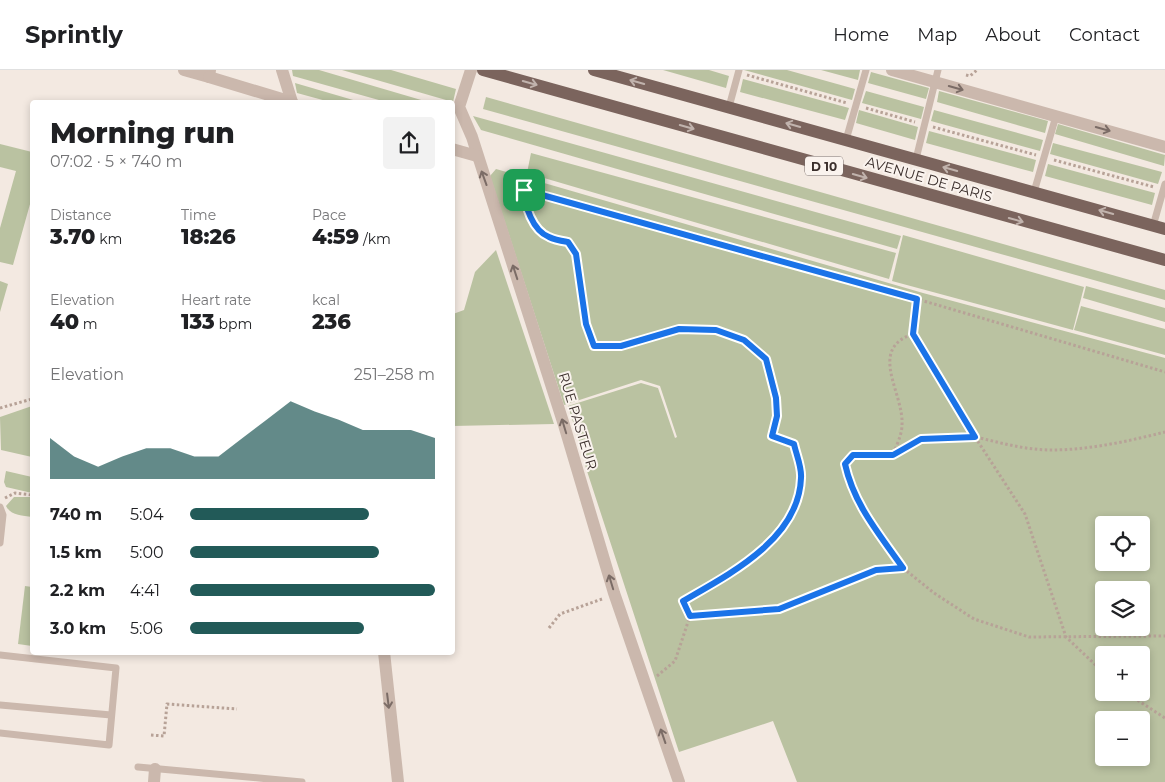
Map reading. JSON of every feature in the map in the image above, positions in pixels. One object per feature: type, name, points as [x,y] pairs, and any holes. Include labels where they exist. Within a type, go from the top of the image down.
[{"type":"main road","name":"AVENUE DE PARIS","points":[[483,70],[1165,260]]},
{"type":"main road","name":"AVENUE DE PARIS","points":[[594,70],[1159,227]]},
{"type":"street","points":[[184,70],[209,73],[285,100]]},
{"type":"street","points":[[282,70],[291,100]]},
{"type":"street","name":"RUE PASTEUR","points":[[471,70],[459,107],[470,133],[564,425],[611,598],[644,680],[679,782]]},
{"type":"street","points":[[892,70],[936,76],[1056,116],[1165,147]]},
{"type":"street","points":[[455,150],[477,156]]},
{"type":"street","points":[[384,655],[398,782]]},
{"type":"street","points":[[154,782],[155,768]]},
{"type":"lane","points":[[846,140],[866,70]]},
{"type":"lane","points":[[729,107],[739,72]]},
{"type":"lane","points":[[916,159],[936,76]]},
{"type":"lane","points":[[1034,192],[1056,116]]},
{"type":"lane","points":[[1159,227],[1164,187]]},
{"type":"lane","points":[[0,507],[4,515],[0,543]]},
{"type":"lane","points":[[0,655],[116,668],[108,745],[0,733]]},
{"type":"lane","points":[[0,705],[111,715]]},
{"type":"lane","points":[[138,767],[302,782]]},
{"type":"path","points":[[739,72],[924,125],[1164,187]]},
{"type":"path","points":[[644,680],[655,677],[675,661],[690,616],[683,601],[738,569],[784,528],[795,508],[801,477],[794,444],[772,436],[777,416],[776,398],[766,359],[744,340],[716,330],[679,329],[621,346],[594,346],[586,324],[576,254],[568,242],[547,237],[533,221],[525,206],[524,190],[917,299],[1165,372]]},
{"type":"path","points":[[917,299],[913,334],[975,437],[1025,514],[1066,637],[1095,664]]},
{"type":"path","points":[[893,455],[902,426],[900,400],[891,378],[890,353],[902,338],[913,334]]},
{"type":"path","points":[[0,408],[30,400]]},
{"type":"path","points":[[1165,432],[1125,442],[1052,450],[1010,446],[975,437],[921,439],[893,455],[853,455],[845,464],[850,484],[859,504],[903,568],[934,593],[974,619],[1030,637],[1165,636]]},
{"type":"path","points":[[0,500],[15,493],[30,495]]},
{"type":"path","points":[[690,616],[779,609],[876,570],[903,568]]},
{"type":"path","points":[[548,628],[560,614],[601,597],[604,605]]},
{"type":"path","points":[[1139,701],[1165,718]]},
{"type":"path","points":[[151,735],[164,736],[167,704],[237,709]]},
{"type":"green space","points":[[292,70],[319,70],[421,100],[379,100],[293,76]]},
{"type":"green space","points":[[342,70],[391,70],[456,89],[453,100],[446,100]]},
{"type":"green space","points":[[663,70],[709,70],[729,76],[726,88]]},
{"type":"green space","points":[[744,70],[787,70],[855,89],[852,100]]},
{"type":"green space","points":[[821,70],[860,70],[858,80]]},
{"type":"green space","points":[[871,72],[929,88],[926,99],[868,83]]},
{"type":"green space","points":[[743,79],[849,108],[845,120],[740,92]]},
{"type":"green space","points":[[295,83],[353,100],[323,100],[297,93]]},
{"type":"green space","points":[[866,91],[924,107],[921,119],[862,103]]},
{"type":"green space","points":[[939,91],[1048,121],[1045,133],[937,102]]},
{"type":"green space","points":[[486,97],[1165,290],[1165,300],[483,109]]},
{"type":"green space","points":[[859,110],[918,127],[915,140],[856,123]]},
{"type":"green space","points":[[934,110],[1043,140],[1040,151],[931,121]]},
{"type":"green space","points":[[473,116],[901,236],[897,249],[481,130]]},
{"type":"green space","points":[[1058,124],[1165,155],[1164,166],[1055,134]]},
{"type":"green space","points":[[929,131],[1036,160],[1033,172],[926,143]]},
{"type":"green space","points":[[1053,143],[1162,172],[1158,184],[1050,154]]},
{"type":"green space","points":[[0,144],[30,152],[30,204],[13,265],[0,262],[0,228],[16,171],[0,167]]},
{"type":"green space","points":[[531,153],[896,253],[889,279],[527,173]]},
{"type":"green space","points":[[1048,164],[1155,193],[1152,205],[1045,176]]},
{"type":"green space","points":[[496,169],[923,293],[1165,358],[1165,782],[797,782],[773,721],[679,752],[585,465],[586,463],[568,406],[641,383],[658,388],[675,438],[677,437],[660,386],[641,380],[564,405],[490,176]]},
{"type":"green space","points":[[903,235],[1084,287],[1073,330],[892,281]]},
{"type":"green space","points":[[496,250],[554,424],[455,426],[455,313],[464,310],[475,272]]},
{"type":"green space","points":[[0,281],[8,284],[0,312]]},
{"type":"green space","points":[[1086,286],[1165,308],[1165,322],[1083,298]]},
{"type":"green space","points":[[1081,306],[1165,329],[1165,355],[1074,330]]},
{"type":"green space","points":[[30,407],[30,457],[1,450],[0,417]]},
{"type":"green space","points":[[6,471],[30,477],[30,493],[6,487],[4,482]]},
{"type":"green space","points":[[14,497],[30,497],[30,517],[11,512],[6,506]]},
{"type":"green space","points":[[25,586],[30,587],[30,646],[18,644]]},
{"type":"route","points":[[524,190],[917,299],[913,334],[975,437],[948,436],[921,439],[893,455],[853,455],[845,464],[850,484],[859,504],[903,568],[876,570],[779,609],[690,616],[683,601],[738,569],[784,528],[795,508],[801,477],[794,444],[772,436],[777,416],[776,398],[766,359],[744,340],[716,330],[679,329],[621,346],[594,346],[586,324],[581,278],[576,254],[568,242],[547,237],[533,221],[525,206],[524,190]]}]
